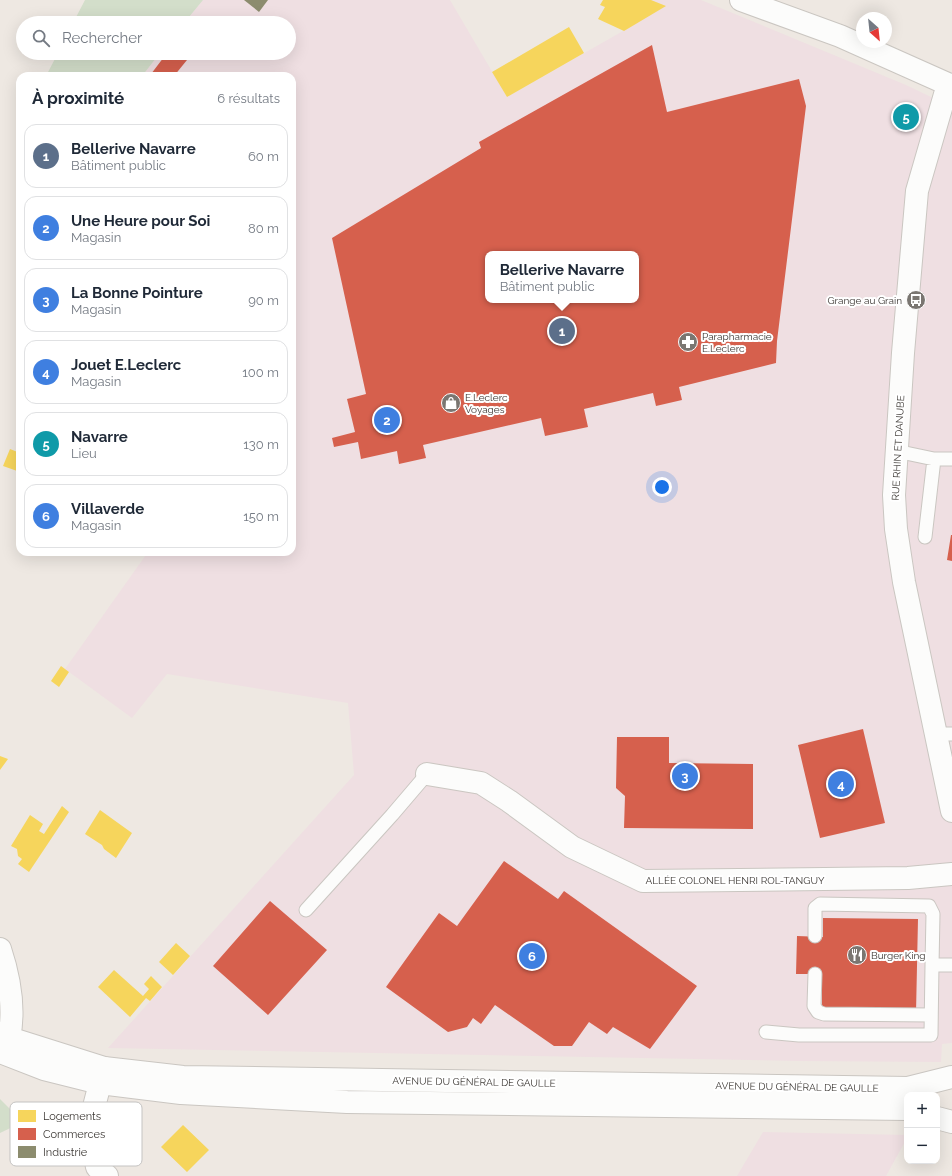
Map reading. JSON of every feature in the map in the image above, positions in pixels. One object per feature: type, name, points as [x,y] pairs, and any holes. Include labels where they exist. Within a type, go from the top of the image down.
[{"type":"main road","points":[[741,0],[840,36],[950,85]]},
{"type":"main road","name":"RUE RHIN ET DANUBE","points":[[950,85],[917,191],[903,353],[894,495],[896,529],[904,582],[944,734],[952,811]]},
{"type":"main road","name":"ALLÉE COLONEL HENRI ROL-TANGUY","points":[[427,774],[481,784],[509,801],[572,846],[643,881],[908,878],[952,874]]},
{"type":"main road","points":[[0,949],[8,979],[12,1024],[3,1041]]},
{"type":"main road","name":"AVENUE DU GÉNÉRAL DE GAULLE","points":[[3,1041],[102,1075],[181,1093],[347,1102],[904,1109]]},
{"type":"main road","points":[[95,1102],[102,1075]]},
{"type":"main road","name":"AVENUE DU GÉNÉRAL DE GAULLE","points":[[102,1075],[908,1088],[952,1077]]},
{"type":"main road","points":[[940,1119],[952,1122]]},
{"type":"main road","points":[[97,1166],[106,1176]]},
{"type":"lane","points":[[896,451],[934,459],[952,459]]},
{"type":"lane","points":[[925,537],[934,459]]},
{"type":"lane","points":[[306,910],[427,774]]},
{"type":"lane","points":[[766,1032],[799,1035],[930,1036],[933,914],[929,906],[820,904],[816,908],[815,936]]},
{"type":"lane","points":[[932,965],[952,965]]},
{"type":"lane","points":[[815,974],[814,1006],[818,1012],[824,1014],[931,1015]]},
{"type":"shaded area","points":[[203,0],[450,0],[507,97],[623,31],[621,0],[701,0],[906,85],[952,107],[952,1043],[942,1044],[941,1062],[799,1061],[108,1048],[354,775],[348,703],[167,674],[132,718],[65,669],[145,556],[296,556],[296,72],[145,72],[155,60],[296,60],[296,16],[190,16]]},
{"type":"shaded area","points":[[763,1132],[904,1135],[904,1143],[886,1176],[737,1176]]},
{"type":"green space","points":[[85,0],[203,0],[190,16],[77,16]]},
{"type":"green space","points":[[54,60],[155,60],[145,72],[48,72]]},
{"type":"green space","points":[[0,1099],[10,1109],[10,1128],[0,1133]]},
{"type":"building: Logements","points":[[603,0],[651,0],[666,6],[624,31],[598,19],[605,7],[600,5]]},
{"type":"building: Logements","points":[[569,27],[584,53],[507,97],[492,72]]},
{"type":"building: Logements","points":[[10,449],[16,451],[16,471],[3,466]]},
{"type":"building: Logements","points":[[61,666],[69,672],[59,687],[51,681]]},
{"type":"building: Logements","points":[[0,756],[8,759],[0,770]]},
{"type":"building: Logements","points":[[62,806],[69,812],[29,872],[18,864],[22,859],[18,856],[17,849],[11,846],[30,815],[43,824],[39,831],[44,834]]},
{"type":"building: Logements","points":[[100,810],[132,833],[116,858],[104,849],[102,845],[85,834]]},
{"type":"building: Logements","points":[[176,943],[190,956],[173,975],[159,962]]},
{"type":"building: Logements","points":[[114,970],[143,996],[149,989],[144,984],[151,976],[162,987],[150,1001],[146,998],[130,1017],[98,987]]},
{"type":"building: Logements","points":[[183,1125],[209,1150],[187,1172],[161,1147]]},
{"type":"building: Commerces","points":[[652,45],[667,112],[799,79],[806,106],[777,341],[776,363],[679,387],[682,400],[656,406],[653,393],[584,409],[588,427],[545,436],[541,418],[423,445],[426,458],[399,464],[397,451],[361,459],[358,442],[334,447],[332,438],[355,432],[347,399],[366,394],[332,238],[481,148],[479,142]]},
{"type":"building: Commerces","points":[[162,60],[187,60],[177,72],[153,72]]},
{"type":"building: Commerces","points":[[903,112],[910,113],[909,127],[902,126]]},
{"type":"building: Commerces","points":[[952,535],[952,561],[947,560]]},
{"type":"building: Commerces","points":[[863,729],[885,823],[820,838],[798,745]]},
{"type":"building: Commerces","points":[[617,737],[669,737],[669,763],[753,764],[753,829],[624,828],[625,796],[616,788]]},
{"type":"building: Commerces","points":[[504,861],[558,899],[564,891],[697,986],[650,1049],[613,1027],[607,1034],[589,1022],[572,1046],[554,1046],[495,1005],[481,1024],[473,1018],[467,1027],[448,1032],[386,987],[439,913],[457,926]]},
{"type":"building: Commerces","points":[[270,901],[327,950],[268,1015],[213,966]]},
{"type":"building: Commerces","name":"Burger King","points":[[823,918],[918,919],[916,1013],[822,1011],[822,974],[796,974],[797,936],[823,937]]},
{"type":"building: Industrie","points":[[244,0],[268,0],[259,12]]},
{"type":"place","name":"Navarre","points":[[906,117]]},
{"type":"place","name":"Grange au Grain","points":[[916,300]]},
{"type":"place","name":"Bellerive Navarre","points":[[562,331]]},
{"type":"place","name":"Parapharmacie E.Leclerc","points":[[688,342]]},
{"type":"place","name":"E.Leclerc Voyages","points":[[451,403]]},
{"type":"place","name":"Une Heure pour Soi","points":[[387,420]]},
{"type":"place","name":"La Bonne Pointure","points":[[685,776]]},
{"type":"place","name":"Jouet E.Leclerc","points":[[841,784]]},
{"type":"place","name":"Burger King","points":[[857,955]]},
{"type":"place","name":"Villaverde","points":[[532,956]]}]
